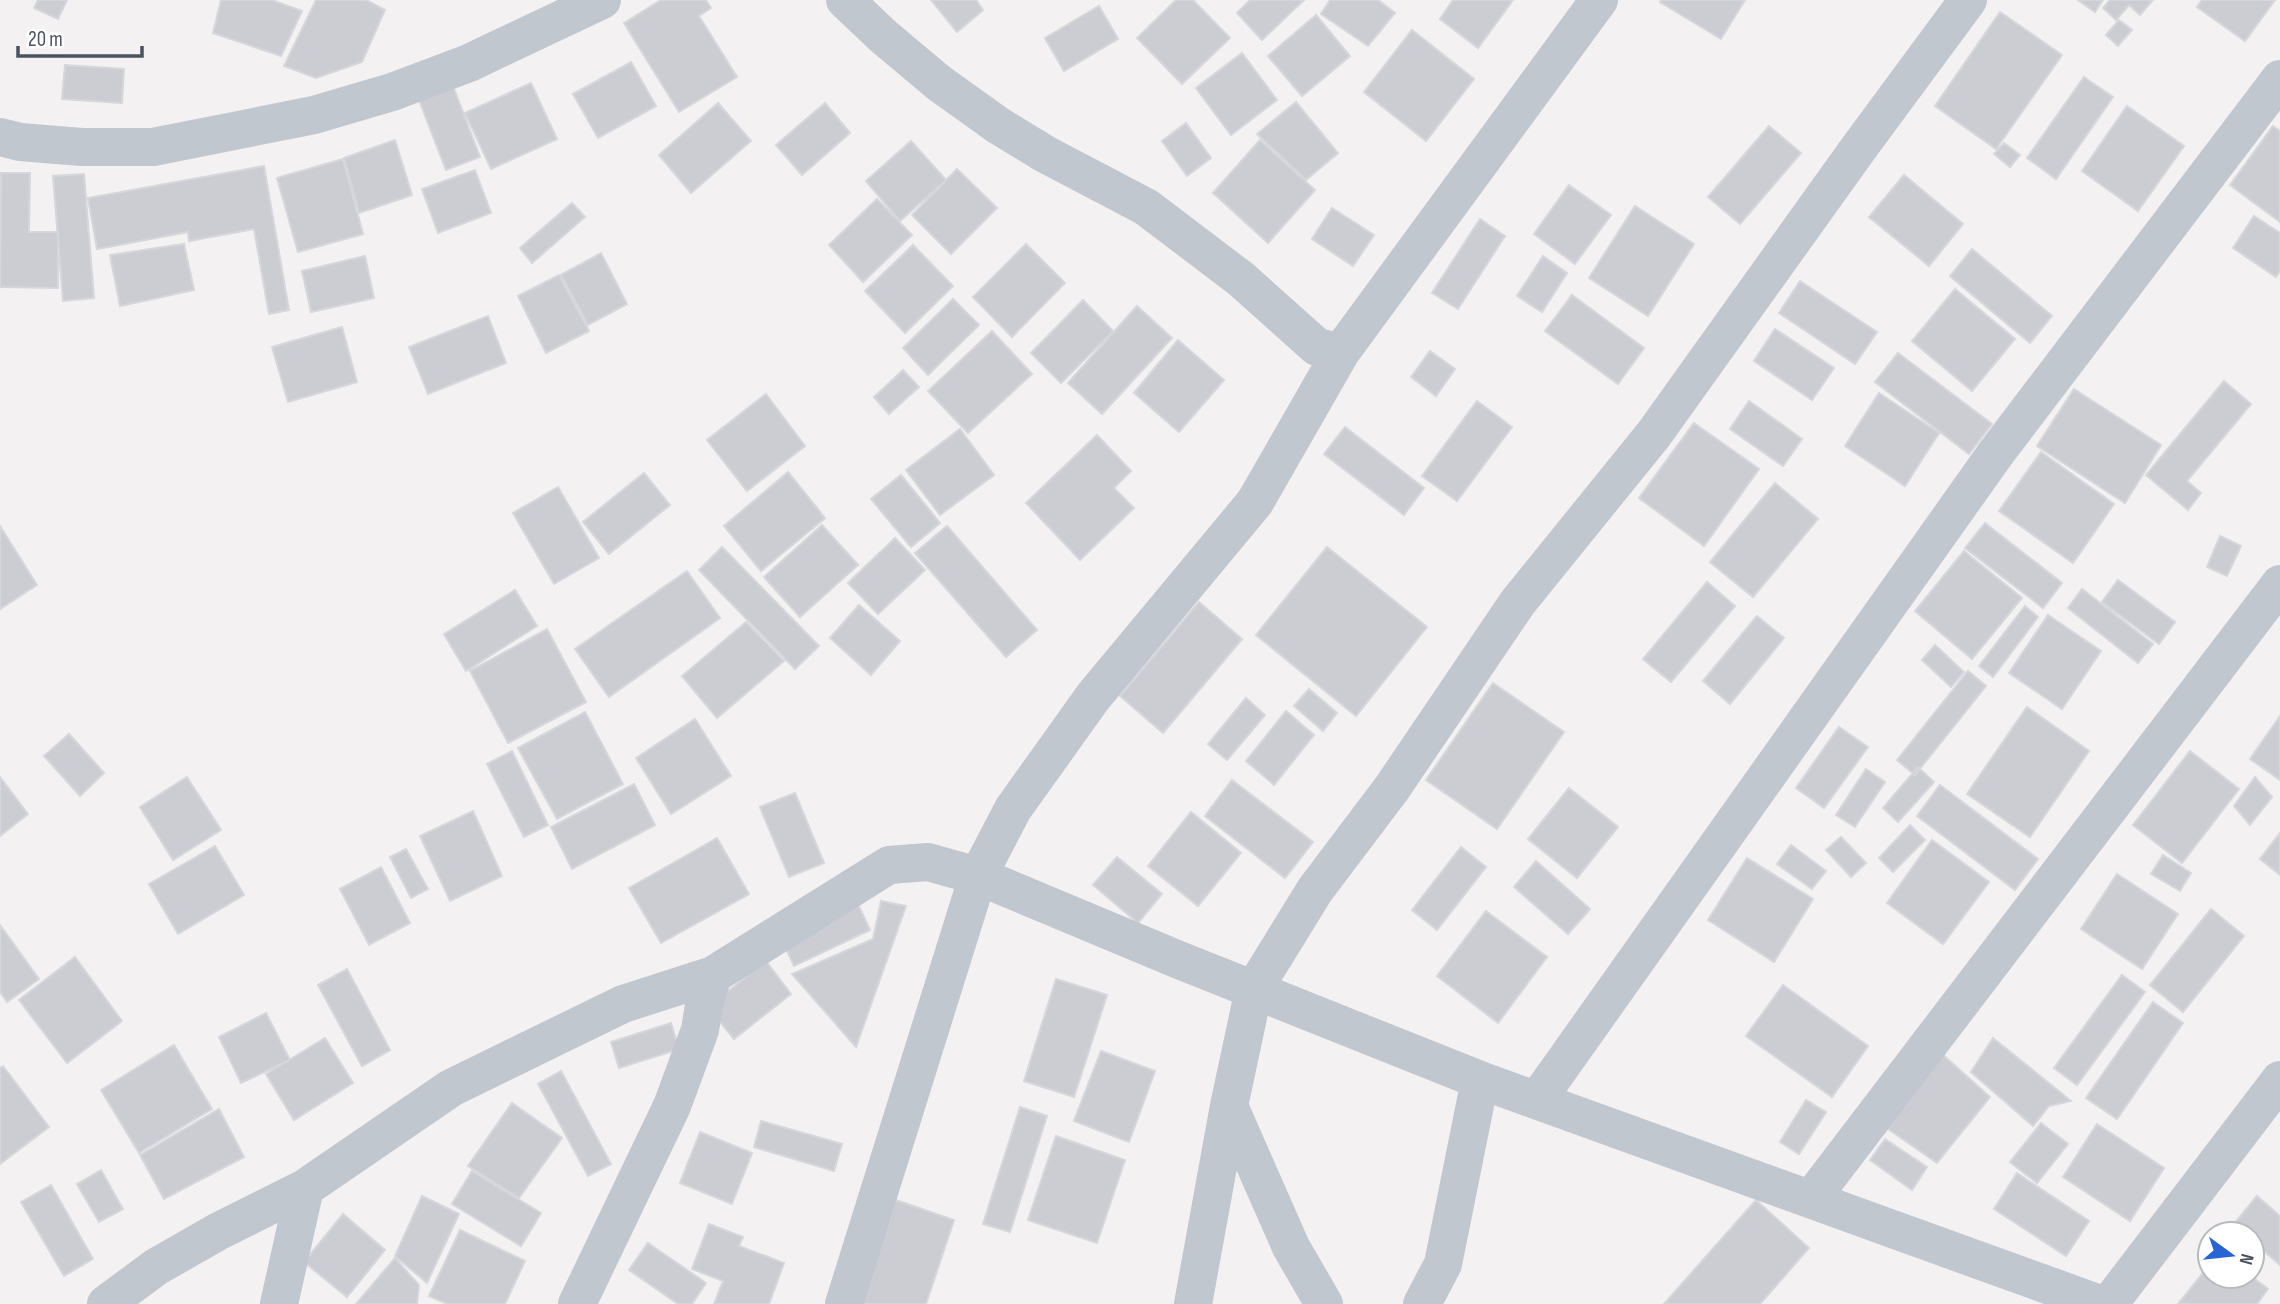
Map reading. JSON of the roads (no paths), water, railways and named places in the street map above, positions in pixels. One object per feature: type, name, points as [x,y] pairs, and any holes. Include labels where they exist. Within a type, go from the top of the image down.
[{"type":"street","points":[[0,137],[20,142],[82,147],[153,147],[314,115],[392,92],[469,63],[602,0]]},
{"type":"street","points":[[845,0],[939,83],[999,126],[1045,154],[1146,207],[1241,279],[1317,347],[1341,352]]},
{"type":"street","points":[[844,1304],[978,876],[1013,809],[1093,697],[1255,502],[1341,352],[1599,0]]},
{"type":"street","points":[[1193,1304],[1229,1105],[1254,989],[1315,890],[1392,788],[1518,602],[1654,434],[1968,0]]},
{"type":"street","points":[[1536,1100],[1996,453],[2280,79]]},
{"type":"street","points":[[1811,1199],[2280,584]]},
{"type":"street","points":[[106,1304],[156,1267],[219,1231],[305,1188],[451,1088],[623,1004],[713,975],[889,865],[928,862],[978,876],[1179,960],[1480,1080],[2100,1304]]},
{"type":"street","points":[[578,1304],[672,1106],[700,1030],[713,975]]},
{"type":"street","points":[[1422,1304],[1443,1264],[1480,1080]]},
{"type":"street","points":[[2109,1304],[2280,1080]]},
{"type":"street","points":[[1229,1105],[1291,1247],[1324,1304]]},
{"type":"street","points":[[279,1304],[305,1188]]}]
